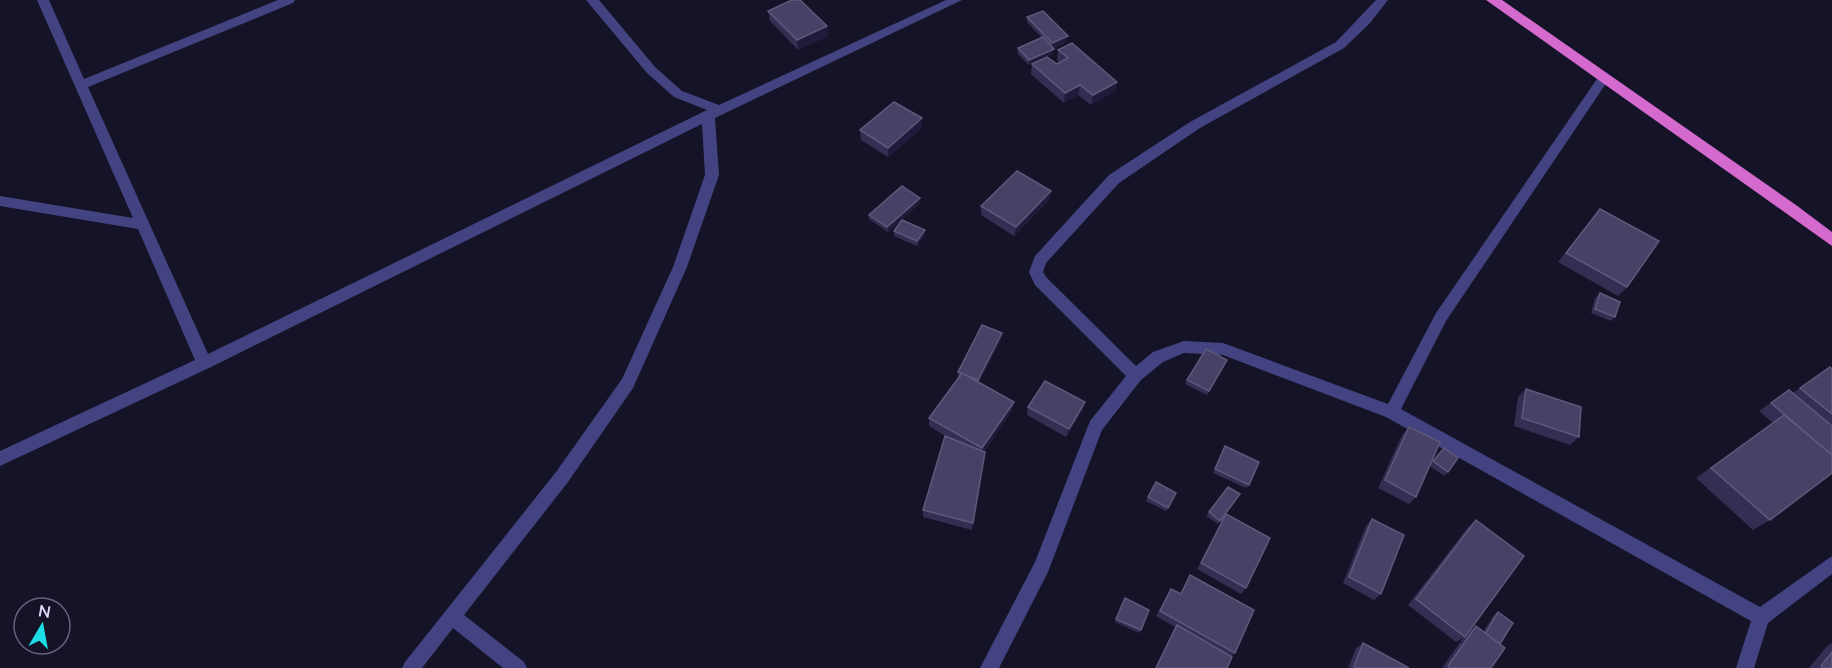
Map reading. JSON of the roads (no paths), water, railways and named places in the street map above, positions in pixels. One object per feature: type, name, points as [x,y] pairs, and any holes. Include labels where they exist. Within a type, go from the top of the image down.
[{"type":"highway","points":[[1493,0],[1603,79],[1734,168],[1832,240]]},
{"type":"street","points":[[44,0],[83,84],[204,363]]},
{"type":"street","points":[[83,84],[289,0]]},
{"type":"street","points":[[592,0],[651,70],[678,94],[714,113]]},
{"type":"street","points":[[0,459],[204,363],[714,113],[956,0]]},
{"type":"street","points":[[1136,375],[1040,282],[1036,272],[1040,260],[1113,179],[1195,124],[1340,45],[1366,20],[1382,0]]},
{"type":"street","points":[[1392,412],[1441,317],[1603,79]]},
{"type":"street","points":[[411,668],[562,477],[628,383],[680,267],[712,175],[714,113]]},
{"type":"street","points":[[0,201],[144,225]]},
{"type":"street","points":[[989,668],[1042,566],[1096,426],[1136,375],[1158,357],[1184,347],[1223,349],[1392,412],[1761,617]]},
{"type":"street","points":[[1745,668],[1761,617],[1832,564]]},
{"type":"street","points":[[452,616],[518,668]]}]
